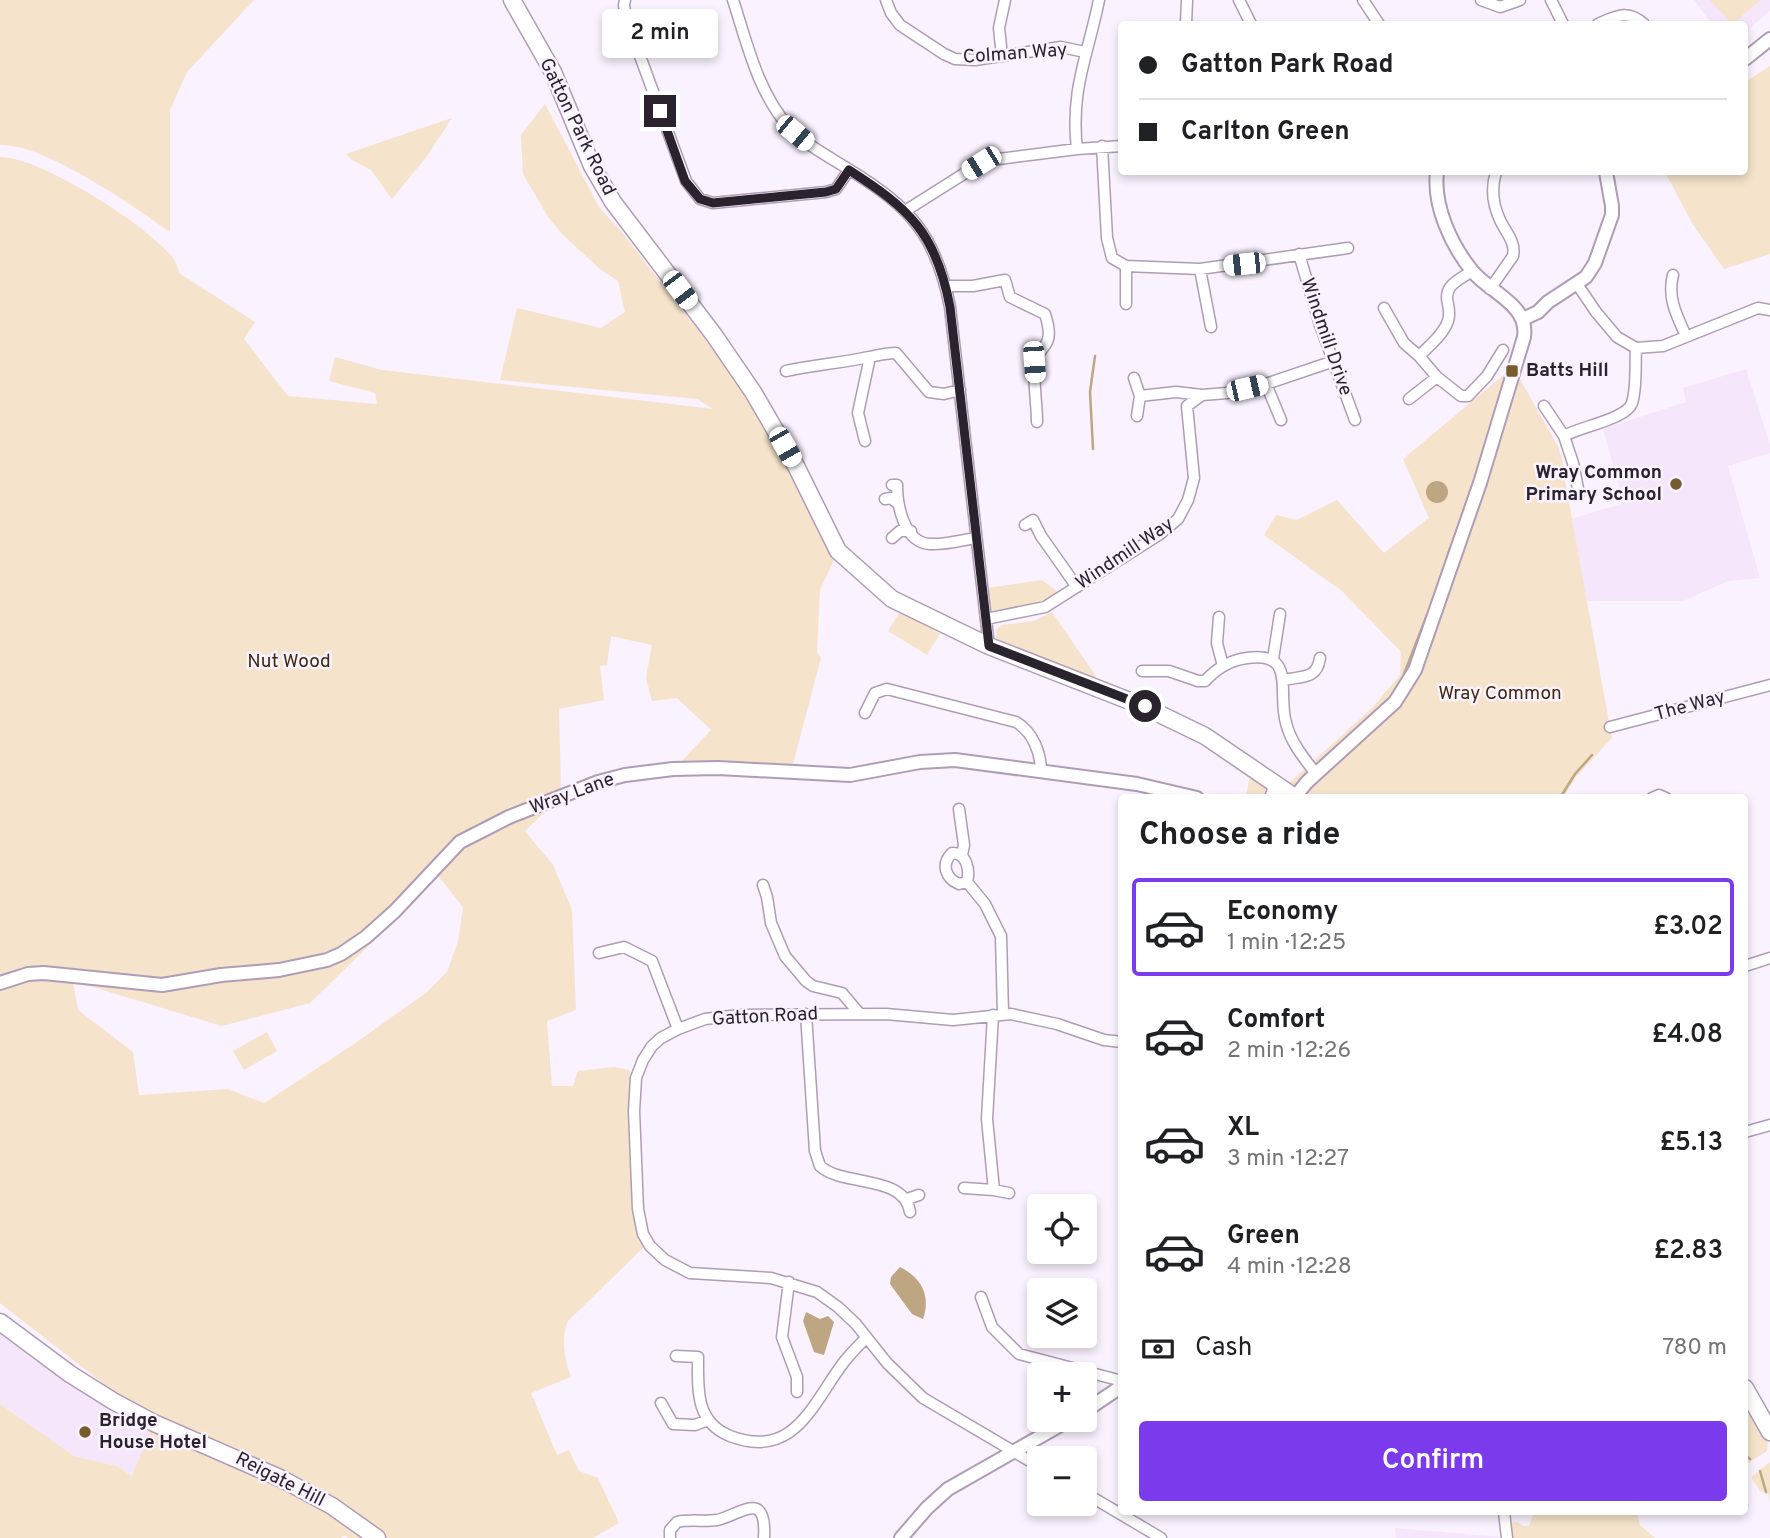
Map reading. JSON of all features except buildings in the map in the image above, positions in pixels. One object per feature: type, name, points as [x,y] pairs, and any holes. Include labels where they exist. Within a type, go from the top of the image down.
[{"type":"main road","name":"Gatton Park Road","points":[[512,0],[553,72],[592,166],[613,202],[753,391],[796,466],[838,551],[892,599],[989,646],[1145,706],[1205,736],[1272,791]]},
{"type":"main road","name":"Reigate Hill","points":[[0,1322],[70,1374],[113,1401],[154,1423],[280,1478],[331,1506],[377,1538]]},
{"type":"main road","points":[[1748,1393],[1770,1432]]},
{"type":"street","points":[[625,0],[626,18],[685,181],[700,199],[713,203],[826,192],[836,189],[849,170]]},
{"type":"street","points":[[733,0],[757,71],[787,124],[807,143],[878,188],[905,211],[933,250],[946,286],[989,646]]},
{"type":"street","name":"Colman Way","points":[[886,0],[891,13],[900,24],[948,57],[969,61],[1061,47],[1085,52]]},
{"type":"street","points":[[1002,56],[999,28],[1006,0]]},
{"type":"street","points":[[1077,149],[1075,104],[1085,52],[1100,0]]},
{"type":"street","points":[[1186,21],[1187,0]]},
{"type":"street","points":[[1239,0],[1250,21]]},
{"type":"street","points":[[1363,0],[1377,21]]},
{"type":"street","points":[[1480,0],[1500,7],[1520,0]]},
{"type":"street","points":[[1551,0],[1562,21]]},
{"type":"street","points":[[1606,21],[1623,14],[1636,16],[1641,21]]},
{"type":"street","points":[[1748,56],[1770,38]]},
{"type":"street","points":[[1102,146],[1107,238],[1112,258],[1126,266],[1200,269],[1348,248]]},
{"type":"street","points":[[905,211],[981,163],[1118,146]]},
{"type":"street","points":[[1298,794],[1316,774],[1395,702],[1415,670],[1480,483],[1524,337],[1523,319],[1515,307],[1490,289],[1472,271],[1454,243],[1440,208],[1435,186],[1437,175]]},
{"type":"street","points":[[1490,289],[1513,256],[1514,250],[1494,202],[1496,175]]},
{"type":"street","points":[[1523,319],[1577,284],[1586,277],[1595,263],[1610,224],[1612,206],[1607,175]]},
{"type":"street","name":"Windmill Drive","points":[[1299,254],[1320,325],[1354,420]]},
{"type":"street","points":[[1126,266],[1126,304]]},
{"type":"street","points":[[1200,269],[1211,327]]},
{"type":"street","points":[[1419,356],[1440,334],[1448,320],[1449,310],[1445,294],[1447,289],[1472,271]]},
{"type":"street","points":[[946,286],[974,286],[1005,275],[1010,297],[1045,314],[1049,326],[1049,343],[1034,362],[1037,422]]},
{"type":"street","points":[[1673,275],[1671,302],[1686,336]]},
{"type":"street","points":[[1577,284],[1617,337],[1636,348],[1663,346],[1758,308],[1770,310]]},
{"type":"street","points":[[1384,309],[1404,344],[1419,356],[1437,377],[1461,396],[1468,396],[1487,376],[1503,350]]},
{"type":"street","points":[[1564,436],[1573,430],[1623,414],[1630,408],[1636,348]]},
{"type":"street","points":[[786,371],[819,363],[896,353],[929,393],[944,394],[960,390]]},
{"type":"street","points":[[865,441],[858,413],[870,357]]},
{"type":"street","points":[[1140,396],[1176,392],[1202,395],[1227,393],[1266,384],[1334,361]]},
{"type":"street","points":[[1409,399],[1437,377]]},
{"type":"street","points":[[1134,378],[1140,396],[1138,416]]},
{"type":"street","points":[[1266,384],[1281,420]]},
{"type":"street","points":[[1176,392],[1187,406],[1202,395]]},
{"type":"street","name":"Windmill Way","points":[[986,620],[1045,607],[1160,534],[1178,519],[1188,500],[1194,478],[1187,406]]},
{"type":"street","points":[[1544,406],[1564,436],[1579,494]]},
{"type":"street","points":[[892,485],[897,485],[897,503],[902,520],[919,540],[928,544],[976,538]]},
{"type":"street","points":[[885,499],[891,498],[897,503]]},
{"type":"street","points":[[1032,520],[1077,587]]},
{"type":"street","points":[[892,538],[900,531],[911,531]]},
{"type":"street","points":[[1273,659],[1280,614]]},
{"type":"street","points":[[1219,617],[1217,643],[1223,666]]},
{"type":"street","points":[[1142,671],[1169,671],[1205,681],[1216,670],[1242,658],[1264,656],[1273,659],[1283,680],[1285,722],[1300,752],[1316,774]]},
{"type":"street","points":[[1283,680],[1313,674],[1318,669],[1320,658]]},
{"type":"street","name":"The Way","points":[[1610,727],[1770,685]]},
{"type":"street","points":[[865,713],[875,694],[887,689],[1016,722],[1026,728],[1037,748],[1041,772]]},
{"type":"street","name":"Wray Lane","points":[[0,983],[28,974],[44,973],[162,985],[315,963],[341,954],[366,937],[395,911],[460,842],[509,817],[613,778],[673,769],[718,768],[850,775],[920,762],[956,760],[1138,784],[1180,794]]},
{"type":"street","points":[[959,808],[967,882],[996,921],[1001,936],[998,1015],[987,1119],[994,1190]]},
{"type":"street","points":[[962,855],[952,853],[945,868],[954,882],[967,882]]},
{"type":"street","points":[[763,885],[771,923],[785,956],[806,981],[813,986],[842,993],[859,1013]]},
{"type":"street","points":[[599,953],[624,947],[652,961],[678,1029]]},
{"type":"street","points":[[1748,965],[1770,958]]},
{"type":"street","name":"Gatton Road","points":[[1027,1460],[923,1398],[903,1380],[838,1307],[817,1292],[789,1282],[753,1276],[690,1273],[678,1269],[655,1252],[643,1234],[638,1209],[634,1111],[636,1078],[643,1059],[661,1038],[678,1029],[720,1016],[859,1013],[953,1020],[998,1015],[1057,1024],[1104,1040],[1118,1042]]},
{"type":"street","points":[[806,1014],[815,1151],[820,1166],[832,1173],[895,1190],[907,1199],[910,1212]]},
{"type":"street","points":[[1748,1131],[1770,1125]]},
{"type":"street","points":[[964,1188],[1009,1193]]},
{"type":"street","points":[[907,1199],[919,1195]]},
{"type":"street","points":[[789,1282],[782,1337],[797,1377],[797,1392]]},
{"type":"street","points":[[981,1297],[992,1326],[1019,1354],[1118,1380]]},
{"type":"street","points":[[676,1356],[698,1357],[698,1395],[702,1411],[708,1420],[726,1434],[740,1440],[769,1440],[781,1437],[803,1423],[844,1362],[866,1338]]},
{"type":"street","points":[[1097,1403],[1118,1390]]},
{"type":"street","points":[[661,1404],[673,1424],[695,1425],[708,1420]]},
{"type":"street","points":[[901,1538],[939,1496],[1049,1432]]},
{"type":"street","points":[[1097,1500],[1118,1513]]},
{"type":"street","points":[[670,1538],[670,1531],[677,1522],[720,1519],[744,1508],[761,1513],[765,1527],[764,1538]]},
{"type":"street","points":[[1122,1515],[1161,1538]]},
{"type":"street","points":[[1504,1515],[1507,1538]]},
{"type":"shaded area","points":[[1694,0],[1770,0],[1770,11],[1748,29],[1748,21],[1710,21]]},
{"type":"shaded area","name":"Wray Common Primary School","points":[[1746,369],[1770,445],[1770,453],[1728,466],[1760,578],[1728,581],[1683,601],[1580,601],[1568,520],[1624,503],[1603,429],[1686,402],[1683,388]]},
{"type":"shaded area","points":[[1437,481],[1445,484],[1448,492],[1445,500],[1437,503],[1429,500],[1426,492],[1429,484]]},
{"type":"shaded area","points":[[900,1267],[908,1271],[923,1288],[926,1303],[923,1319],[912,1314],[890,1284],[891,1277]]},
{"type":"shaded area","points":[[806,1312],[820,1319],[828,1316],[834,1322],[824,1355],[814,1352],[803,1321]]},
{"type":"shaded area","points":[[0,1322],[154,1423],[133,1476],[117,1466],[74,1456],[0,1404]]},
{"type":"shaded area","points":[[1395,1528],[1500,1537],[1500,1538],[1396,1538]]},
{"type":"green space","points":[[0,0],[254,0],[187,72],[170,110],[170,232],[112,193],[63,165],[18,147],[0,145]]},
{"type":"green space","points":[[1710,0],[1761,0],[1736,21],[1729,21]]},
{"type":"green space","points":[[1770,66],[1770,254],[1724,269],[1692,223],[1667,175],[1748,175],[1748,80]]},
{"type":"green space","name":"Nut Wood","points":[[545,104],[599,207],[621,231],[756,405],[838,551],[820,590],[817,652],[821,658],[793,764],[714,761],[680,763],[711,730],[677,698],[652,701],[646,678],[652,645],[611,636],[607,665],[600,666],[604,700],[559,709],[561,789],[554,803],[525,831],[553,865],[572,910],[576,1010],[547,1021],[552,1086],[573,1086],[578,1071],[614,1067],[630,1070],[633,1199],[644,1247],[568,1321],[564,1342],[571,1377],[531,1393],[557,1455],[569,1450],[579,1471],[598,1478],[619,1523],[593,1538],[387,1538],[345,1503],[118,1395],[0,1303],[0,157],[40,168],[92,195],[160,244],[174,260],[179,273],[255,322],[244,339],[288,396],[377,404],[375,393],[329,381],[335,357],[382,370],[713,409],[697,399],[500,380],[517,308],[601,328],[625,312],[618,281],[600,269],[563,235],[548,217],[523,174],[521,135]],"holes":[[[435,872],[463,907],[458,941],[447,972],[426,993],[264,1103],[228,1089],[139,1095],[133,1052],[78,1010],[73,981],[222,1026],[310,1003],[387,928]]]},
{"type":"green space","points":[[452,118],[427,156],[392,199],[371,170],[346,154]]},
{"type":"green space","name":"Wray Common","points":[[1513,367],[1559,448],[1560,455],[1562,454],[1612,738],[1575,778],[1565,794],[1246,794],[1251,774],[1266,790],[1278,793],[1372,708],[1400,675],[1401,652],[1342,591],[1264,535],[1276,515],[1297,520],[1337,500],[1384,553],[1429,518],[1403,459]]},
{"type":"green space","points":[[1042,580],[1059,593],[1036,606],[995,613],[990,610],[987,588]]},
{"type":"green space","points":[[901,610],[940,634],[927,655],[888,631]]},
{"type":"green space","points":[[1052,612],[1104,688],[997,644],[996,630],[1002,625],[1034,621]]},
{"type":"green space","points":[[267,1032],[277,1051],[244,1070],[233,1051]]},
{"type":"green space","points":[[0,1404],[74,1456],[117,1466],[132,1476],[154,1423],[224,1453],[377,1538],[348,1538],[344,1535],[341,1538],[0,1538]]},
{"type":"green space","points":[[1748,1409],[1768,1443],[1767,1451],[1748,1463]]},
{"type":"green space","points":[[1770,1462],[1770,1503],[1769,1494],[1760,1491],[1751,1477]]},
{"type":"green space","points":[[1533,1515],[1638,1515],[1640,1525],[1655,1538],[1512,1538],[1512,1523],[1515,1521],[1529,1526]]},
{"type":"waterway","points":[[1093,449],[1090,392],[1095,356]]},
{"type":"waterway","points":[[1454,538],[1473,485]]},
{"type":"waterway","points":[[1441,576],[1450,549]]},
{"type":"waterway","points":[[1404,674],[1427,615]]},
{"type":"waterway","points":[[1562,794],[1592,755]]},
{"type":"waterway","points":[[1760,1471],[1766,1492]]},
{"type":"place","name":"Batts Hill","points":[[1512,371]]},
{"type":"place","name":"Wray Common Primary School","points":[[1676,484]]},
{"type":"place","name":"Bridge House Hotel","points":[[85,1432]]},
{"type":"route","points":[[660,111],[685,181],[700,199],[713,203],[826,192],[836,189],[849,170],[878,188],[914,220],[933,250],[944,275],[950,307],[989,646],[1145,706]]}]
